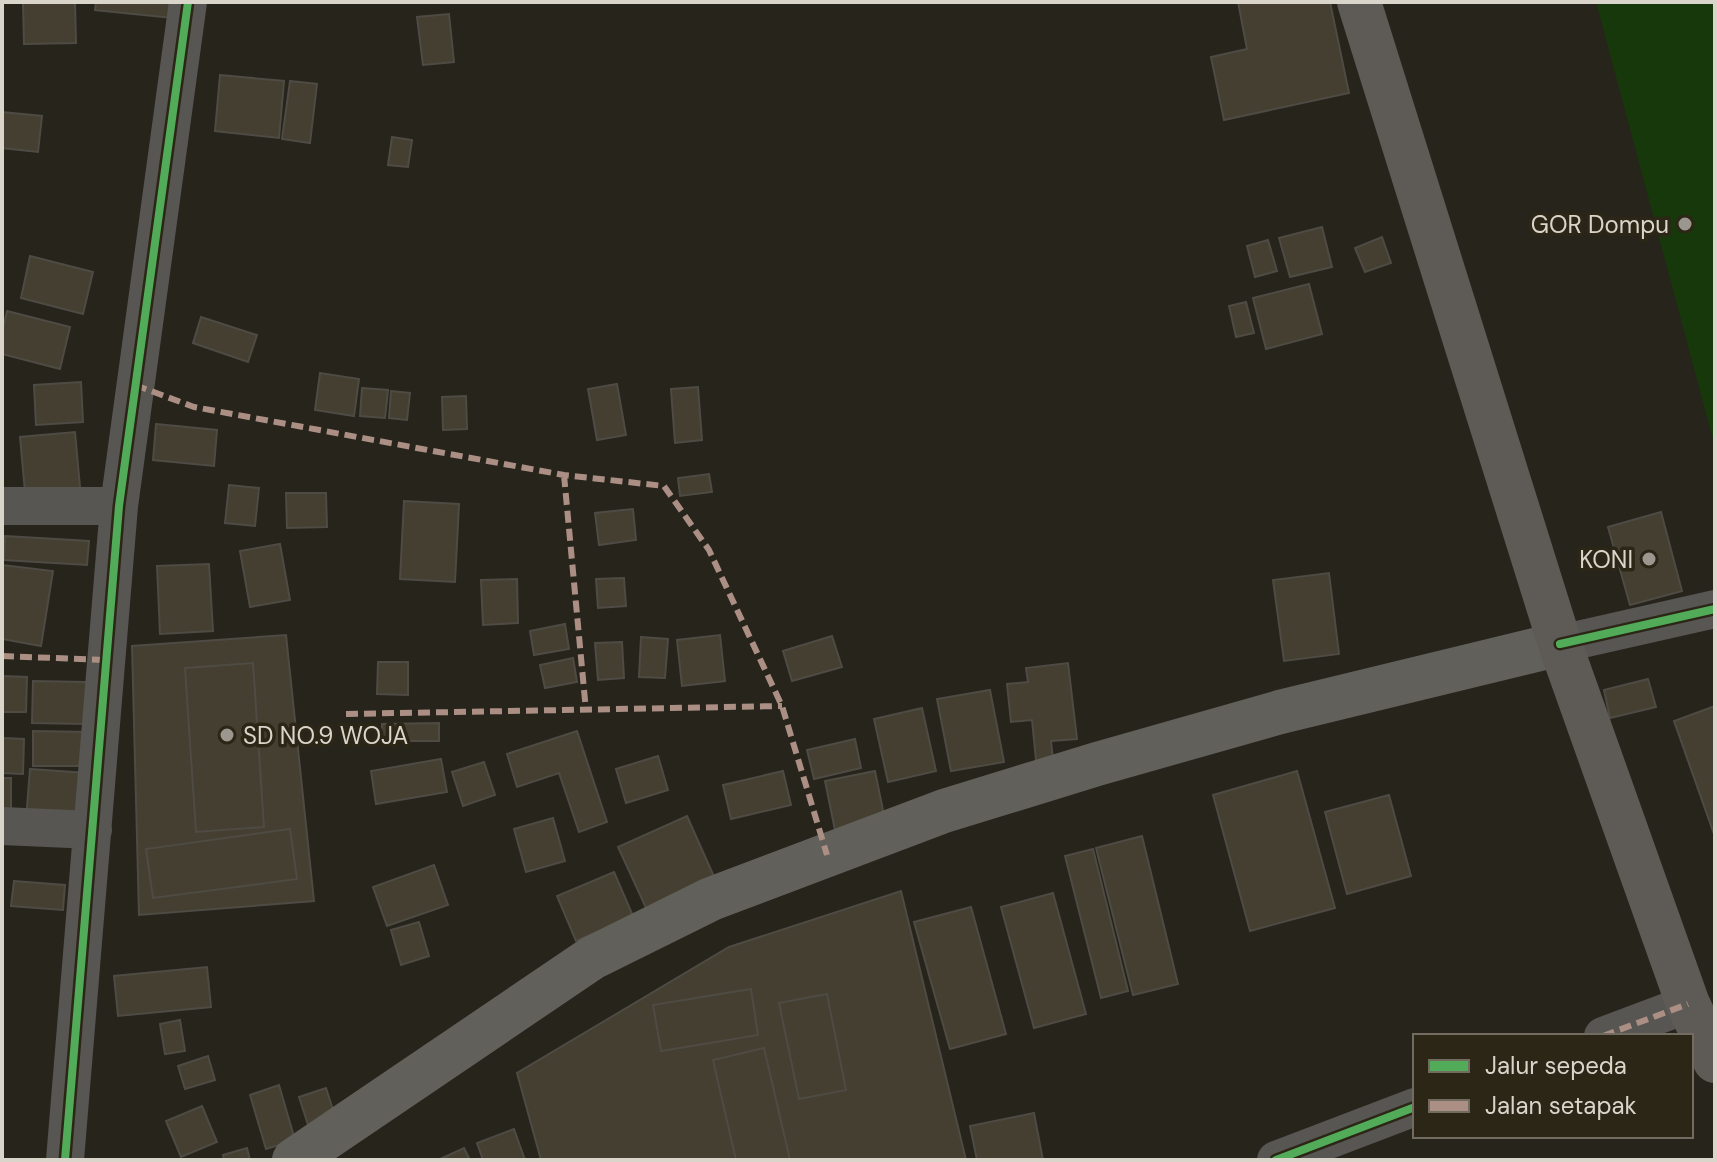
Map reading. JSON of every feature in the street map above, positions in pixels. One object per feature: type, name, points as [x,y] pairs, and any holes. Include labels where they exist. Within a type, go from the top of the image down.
[{"type":"highway","points":[[1359,2],[1560,644],[1688,1004],[1715,1061]]},
{"type":"main road","points":[[294,1160],[592,958],[711,899],[944,811],[1083,768],[1280,712],[1560,644]]},
{"type":"street","points":[[65,1160],[119,506],[188,2]]},
{"type":"street","points":[[2,506],[119,506]]},
{"type":"street","points":[[1560,644],[1715,609]]},
{"type":"street","points":[[2,826],[93,830]]},
{"type":"street","points":[[1608,1034],[1688,1004]]},
{"type":"street","points":[[1276,1160],[1413,1108]]},
{"type":"green space","name":"GOR Dompu","points":[[1596,2],[1715,2],[1715,447]]},
{"type":"building","points":[[23,2],[75,2],[76,43],[24,44]]},
{"type":"building","points":[[96,2],[173,2],[172,18],[95,10]]},
{"type":"building","points":[[1238,2],[1330,2],[1349,93],[1224,120],[1211,57],[1247,49]]},
{"type":"building","points":[[449,14],[454,62],[423,65],[417,17]]},
{"type":"building","points":[[220,75],[284,81],[279,138],[215,131]]},
{"type":"building","points":[[290,81],[317,84],[310,143],[282,139]]},
{"type":"building","points":[[2,112],[42,116],[38,152],[2,148]]},
{"type":"building","points":[[392,137],[412,140],[408,167],[388,165]]},
{"type":"building","points":[[1322,227],[1332,267],[1290,277],[1279,238]]},
{"type":"building","points":[[1382,237],[1391,263],[1365,272],[1355,248]]},
{"type":"building","points":[[1268,240],[1277,271],[1255,277],[1247,246]]},
{"type":"building","points":[[30,256],[93,272],[83,314],[21,298]]},
{"type":"building","points":[[1309,284],[1322,334],[1266,349],[1253,298]]},
{"type":"building","points":[[1246,302],[1254,333],[1236,337],[1229,306]]},
{"type":"building","points":[[7,311],[70,327],[60,369],[2,354],[2,333]]},
{"type":"building","points":[[201,317],[257,335],[248,362],[193,343]]},
{"type":"building","points":[[320,373],[359,379],[354,416],[315,410]]},
{"type":"building","points":[[81,382],[83,422],[36,425],[34,385]]},
{"type":"building","points":[[617,384],[626,435],[597,440],[588,389]]},
{"type":"building","points":[[698,387],[702,440],[675,443],[671,389]]},
{"type":"building","points":[[362,388],[388,390],[385,418],[360,416]]},
{"type":"building","points":[[391,391],[410,393],[407,420],[389,418]]},
{"type":"building","points":[[466,396],[467,429],[443,430],[442,397]]},
{"type":"building","points":[[156,424],[217,430],[214,466],[153,460]]},
{"type":"building","points":[[75,432],[81,498],[26,503],[20,437]]},
{"type":"building","points":[[709,474],[712,492],[680,496],[678,478]]},
{"type":"building","points":[[229,485],[259,488],[255,526],[225,523]]},
{"type":"building","points":[[286,493],[326,493],[327,527],[287,528]]},
{"type":"building","points":[[404,501],[459,504],[455,582],[400,579]]},
{"type":"building","points":[[633,509],[636,540],[599,545],[595,513]]},
{"type":"building","points":[[1661,512],[1682,591],[1630,605],[1608,527]]},
{"type":"building","points":[[5,536],[89,541],[87,565],[4,560]]},
{"type":"building","points":[[280,544],[290,600],[250,607],[240,551]]},
{"type":"building","points":[[209,564],[213,631],[160,634],[157,566]]},
{"type":"building","points":[[2,565],[53,571],[41,646],[2,639]]},
{"type":"building","points":[[1329,573],[1339,654],[1284,661],[1273,580]]},
{"type":"building","points":[[624,578],[626,606],[598,608],[596,579]]},
{"type":"building","points":[[517,579],[518,623],[483,625],[481,580]]},
{"type":"building","points":[[565,624],[569,649],[534,655],[530,631]]},
{"type":"building","points":[[286,635],[314,901],[139,915],[132,646]]},
{"type":"building","points":[[720,635],[725,681],[682,686],[677,640]]},
{"type":"building","points":[[832,636],[842,667],[792,681],[783,651]]},
{"type":"building","points":[[641,637],[668,639],[665,678],[639,677]]},
{"type":"building","points":[[622,642],[624,678],[598,680],[595,643]]},
{"type":"building","points":[[573,658],[577,682],[545,688],[540,665]]},
{"type":"building","points":[[378,662],[408,662],[408,695],[377,694]]},
{"type":"building","points":[[253,663],[264,827],[196,832],[185,668]]},
{"type":"building","points":[[1068,663],[1077,739],[1051,741],[1054,768],[1037,770],[1032,720],[1011,722],[1007,684],[1028,682],[1026,668]]},
{"type":"building","points":[[2,676],[27,677],[26,712],[2,712]]},
{"type":"building","points":[[1648,679],[1656,707],[1610,718],[1604,690]]},
{"type":"building","points":[[33,681],[86,682],[86,724],[32,723]]},
{"type":"building","points":[[990,690],[1004,762],[951,771],[937,699]]},
{"type":"building","points":[[1715,706],[1715,837],[1674,721]]},
{"type":"building","points":[[922,708],[936,771],[888,782],[874,719]]},
{"type":"building","points":[[439,723],[439,741],[382,741],[382,724]]},
{"type":"building","points":[[33,731],[89,732],[88,766],[33,766]]},
{"type":"building","points":[[577,731],[607,822],[579,832],[559,773],[517,787],[507,754]]},
{"type":"building","points":[[2,738],[24,739],[23,774],[2,773]]},
{"type":"building","points":[[855,739],[861,768],[814,779],[807,750]]},
{"type":"building","points":[[658,756],[668,790],[626,803],[616,769]]},
{"type":"building","points":[[441,759],[447,792],[376,804],[371,771]]},
{"type":"building","points":[[484,762],[495,795],[463,806],[452,772]]},
{"type":"building","points":[[30,769],[87,773],[83,825],[26,820]]},
{"type":"building","points":[[783,771],[791,805],[731,819],[723,785]]},
{"type":"building","points":[[875,771],[887,830],[837,840],[825,781]]},
{"type":"building","points":[[1297,771],[1335,908],[1250,931],[1213,795]]},
{"type":"building","points":[[2,778],[11,778],[11,822],[2,822]]},
{"type":"building","points":[[1389,795],[1411,876],[1347,894],[1325,812]]},
{"type":"building","points":[[687,816],[720,890],[652,921],[618,847]]},
{"type":"building","points":[[553,818],[565,861],[526,872],[514,829]]},
{"type":"building","points":[[290,829],[297,879],[153,898],[146,849]]},
{"type":"building","points":[[1142,836],[1178,984],[1133,995],[1096,848]]},
{"type":"building","points":[[1093,849],[1128,991],[1101,998],[1065,856]]},
{"type":"building","points":[[434,865],[448,905],[387,926],[373,887]]},
{"type":"building","points":[[614,872],[633,916],[576,941],[557,896]]},
{"type":"building","points":[[14,881],[65,885],[63,910],[11,906]]},
{"type":"building","points":[[901,891],[966,1160],[541,1160],[517,1073],[729,947]]},
{"type":"building","points":[[1053,893],[1086,1014],[1034,1028],[1001,907]]},
{"type":"building","points":[[971,907],[1006,1034],[950,1049],[914,922]]},
{"type":"building","points":[[419,922],[429,956],[401,965],[391,930]]},
{"type":"building","points":[[207,967],[211,1007],[118,1016],[114,976]]},
{"type":"building","points":[[751,989],[758,1035],[661,1051],[653,1005]]},
{"type":"building","points":[[827,994],[846,1090],[799,1099],[779,1003]]},
{"type":"building","points":[[180,1020],[185,1051],[165,1054],[160,1024]]},
{"type":"building","points":[[764,1048],[790,1160],[736,1160],[713,1060]]},
{"type":"building","points":[[208,1056],[215,1080],[185,1089],[178,1066]]},
{"type":"building","points":[[279,1085],[295,1140],[266,1149],[250,1095]]},
{"type":"building","points":[[326,1088],[337,1122],[310,1131],[299,1097]]},
{"type":"building","points":[[202,1106],[217,1142],[181,1157],[166,1121]]},
{"type":"building","points":[[1034,1113],[1043,1160],[977,1160],[970,1126]]},
{"type":"building","points":[[514,1129],[525,1160],[483,1160],[477,1143]]},
{"type":"building","points":[[247,1148],[250,1160],[224,1160],[223,1155]]},
{"type":"building","points":[[464,1148],[470,1160],[438,1160]]},
{"type":"marked path","points":[[135,385],[194,407],[564,475],[664,486],[709,550],[782,706],[827,855]]},
{"type":"marked path","points":[[564,475],[586,711]]},
{"type":"marked path","points":[[2,656],[106,660]]},
{"type":"marked path","points":[[346,714],[782,706]]},
{"type":"marked path","points":[[1608,1034],[1688,1004]]},
{"type":"cycle path","points":[[65,1160],[119,506],[188,2]]},
{"type":"cycle path","points":[[1560,644],[1715,609]]},
{"type":"cycle path","points":[[1276,1160],[1413,1108]]},
{"type":"place","name":"GOR Dompu","points":[[1685,224]]},
{"type":"place","name":"KONI","points":[[1649,559]]},
{"type":"place","name":"SD NO.9 WOJA","points":[[227,735]]}]
